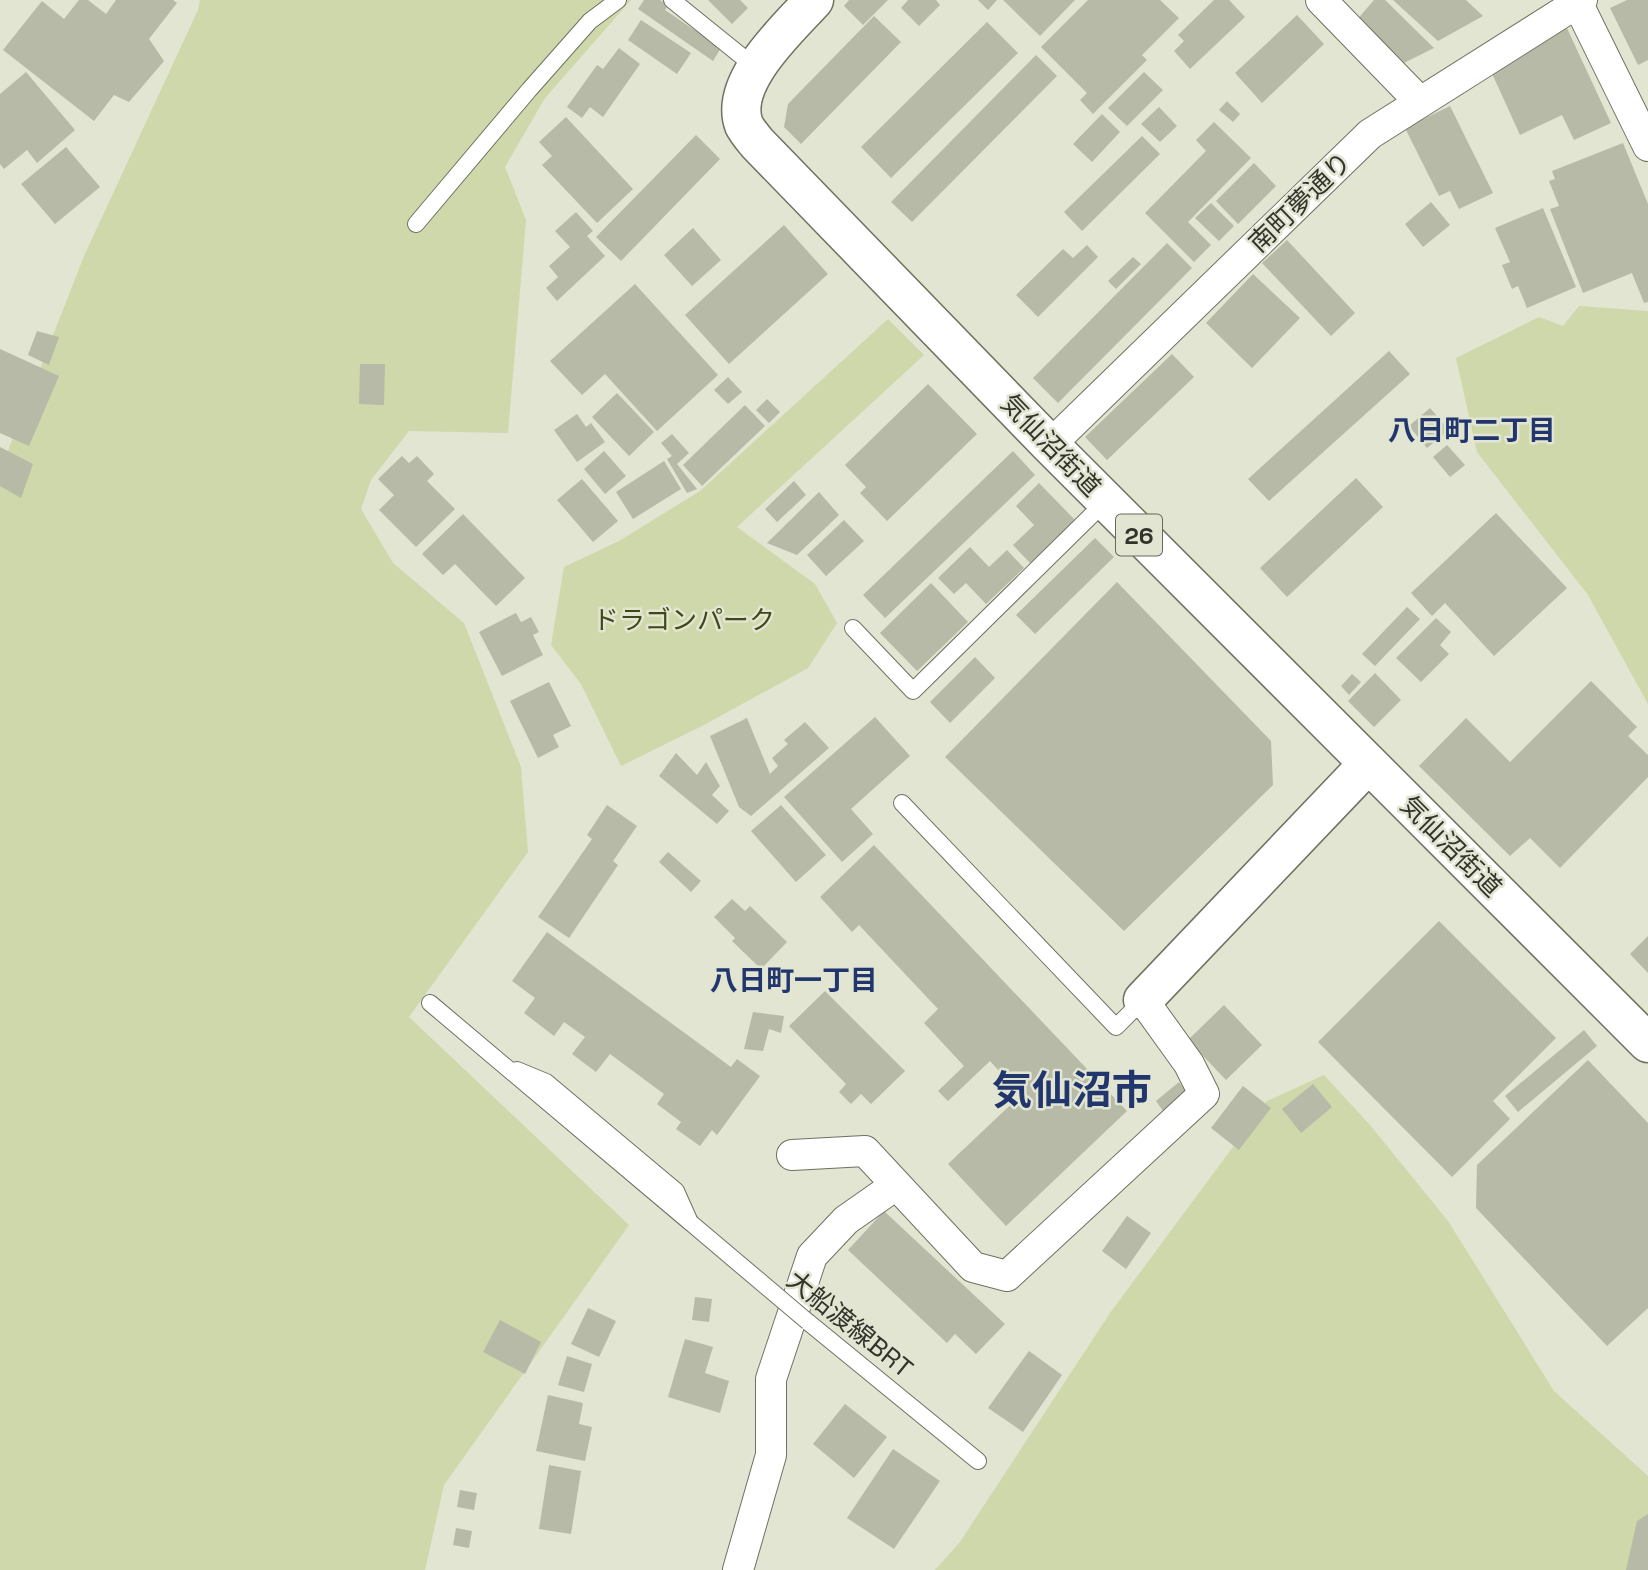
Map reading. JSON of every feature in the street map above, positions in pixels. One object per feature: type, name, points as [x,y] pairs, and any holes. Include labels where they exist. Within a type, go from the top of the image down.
[{"type":"main road","name":"気仙沼街道","points":[[814,0],[755,67],[743,97],[744,124],[757,144],[1050,445],[1648,1043]]},
{"type":"main road","points":[[1143,1000],[1368,764]]},
{"type":"street","points":[[1321,0],[1420,102]]},
{"type":"street","points":[[1578,1],[1648,146]]},
{"type":"street","name":"南町夢通り","points":[[1050,445],[1370,134],[1578,1]]},
{"type":"street","points":[[792,1154],[865,1151],[973,1267],[1007,1276],[1204,1094],[1189,1064],[1143,1000]]},
{"type":"street","points":[[738,1570],[771,1455],[771,1379],[812,1256],[846,1220],[896,1185]]},
{"type":"lane","points":[[416,224],[528,90],[590,21],[618,0]]},
{"type":"lane","points":[[672,0],[755,67]]},
{"type":"lane","points":[[853,628],[913,691],[1106,501]]},
{"type":"lane","points":[[902,803],[1116,1027],[1143,1000]]},
{"type":"lane","name":"大船渡線BRT","points":[[430,1003],[502,1063],[546,1082],[676,1191],[691,1223],[978,1461]]},
{"type":"green space","points":[[200,0],[631,0],[545,98],[505,167],[526,220],[508,433],[409,431],[371,480],[361,509],[393,563],[464,623],[521,767],[528,852],[409,1017],[629,1225],[444,1485],[425,1570],[0,1570],[0,471],[84,256],[198,10]]},
{"type":"green space","points":[[1579,306],[1648,311],[1648,704],[1588,595],[1477,452],[1456,358],[1539,317],[1563,326]]},
{"type":"green space","name":"ドラゴンパーク","points":[[888,319],[924,355],[737,527],[815,584],[837,623],[808,668],[702,726],[621,766],[581,684],[551,645],[564,567],[619,541],[700,491]]},
{"type":"green space","points":[[1324,1075],[1370,1125],[1448,1221],[1554,1391],[1648,1476],[1648,1570],[935,1570],[960,1542],[1110,1313],[1267,1101]]},
{"type":"building","points":[[79,0],[88,0],[106,14],[116,0],[173,0],[177,3],[149,39],[164,61],[129,102],[114,95],[94,121],[3,50],[42,1],[64,19]]},
{"type":"building","points":[[644,0],[660,0],[668,5],[665,10],[721,48],[713,61],[638,9]]},
{"type":"building","points":[[708,0],[740,0],[748,8],[732,24]]},
{"type":"building","points":[[849,0],[888,0],[863,25],[844,6]]},
{"type":"building","points":[[908,0],[936,0],[940,5],[919,26],[901,8]]},
{"type":"building","points":[[978,0],[997,0],[988,10]]},
{"type":"building","points":[[1003,0],[1075,0],[1040,36]]},
{"type":"building","points":[[1088,0],[1160,0],[1179,18],[1142,55],[1147,60],[1093,114],[1080,100],[1087,93],[1041,47]]},
{"type":"building","points":[[1214,0],[1229,0],[1245,17],[1190,69],[1174,51],[1184,41],[1178,35]]},
{"type":"building","points":[[1374,0],[1385,0],[1434,48],[1398,66],[1355,22]]},
{"type":"building","points":[[1393,0],[1466,0],[1483,16],[1438,41]]},
{"type":"building","points":[[1627,0],[1648,0],[1648,60],[1638,65],[1610,8]]},
{"type":"building","points":[[1297,15],[1324,44],[1262,103],[1235,73]]},
{"type":"building","points":[[874,16],[901,42],[801,144],[784,127],[788,104]]},
{"type":"building","points":[[641,20],[691,53],[677,74],[628,40]]},
{"type":"building","points":[[987,22],[1018,53],[891,178],[861,147]]},
{"type":"building","points":[[1565,24],[1611,123],[1574,140],[1562,115],[1520,135],[1490,69]]},
{"type":"building","points":[[619,48],[640,64],[603,117],[590,107],[582,118],[567,107],[597,65],[603,69]]},
{"type":"building","points":[[1036,55],[1057,76],[912,222],[891,202]]},
{"type":"building","points":[[26,72],[75,130],[37,163],[27,150],[4,169],[0,164],[0,94]]},
{"type":"building","points":[[1144,72],[1163,90],[1127,126],[1108,108]]},
{"type":"building","points":[[1227,101],[1240,114],[1233,122],[1219,110]]},
{"type":"building","points":[[1450,106],[1493,193],[1459,209],[1450,191],[1439,196],[1405,128]]},
{"type":"building","points":[[1159,107],[1177,126],[1160,142],[1141,124]]},
{"type":"building","points":[[1102,114],[1120,132],[1092,162],[1073,144]]},
{"type":"building","points":[[566,117],[633,189],[597,223],[542,165],[552,156],[539,142]]},
{"type":"building","points":[[1214,122],[1251,158],[1188,222],[1211,245],[1194,262],[1145,213],[1206,151],[1196,140]]},
{"type":"building","points":[[696,135],[720,159],[621,261],[596,237]]},
{"type":"building","points":[[1142,136],[1160,154],[1082,231],[1064,212]]},
{"type":"building","points":[[1623,143],[1648,204],[1648,302],[1644,303],[1632,273],[1583,293],[1550,209],[1559,206],[1549,181],[1555,179],[1552,171]]},
{"type":"building","points":[[66,147],[100,187],[55,224],[21,184]]},
{"type":"building","points":[[1254,163],[1276,186],[1238,224],[1216,201]]},
{"type":"building","points":[[1431,202],[1450,225],[1423,247],[1405,224]]},
{"type":"building","points":[[1211,203],[1234,226],[1219,241],[1195,218]]},
{"type":"building","points":[[1543,208],[1576,287],[1527,308],[1518,286],[1512,289],[1502,265],[1510,262],[1495,228]]},
{"type":"building","points":[[576,212],[593,231],[587,236],[605,256],[557,301],[546,288],[558,277],[549,266],[570,247],[555,231]]},
{"type":"building","points":[[784,225],[828,274],[729,364],[685,315]]},
{"type":"building","points":[[693,228],[721,260],[692,286],[664,255]]},
{"type":"building","points":[[1287,240],[1355,313],[1331,336],[1262,263]]},
{"type":"building","points":[[1167,243],[1192,268],[1058,403],[1033,378]]},
{"type":"building","points":[[1087,245],[1098,257],[1038,317],[1016,295],[1063,249],[1073,258]]},
{"type":"building","points":[[1133,257],[1141,264],[1116,289],[1108,281]]},
{"type":"building","points":[[1253,274],[1300,318],[1252,368],[1206,323]]},
{"type":"building","points":[[635,284],[718,375],[657,431],[605,374],[582,395],[550,361]]},
{"type":"building","points":[[37,331],[59,337],[49,365],[28,355]]},
{"type":"building","points":[[0,349],[59,376],[29,446],[0,433]]},
{"type":"building","points":[[1389,351],[1410,374],[1269,501],[1248,479]]},
{"type":"building","points":[[1172,354],[1194,377],[1107,460],[1085,437]]},
{"type":"building","points":[[360,364],[385,364],[384,405],[359,404]]},
{"type":"building","points":[[728,377],[742,392],[728,404],[714,390]]},
{"type":"building","points":[[928,384],[977,434],[887,521],[860,493],[866,487],[845,465]]},
{"type":"building","points":[[617,393],[654,432],[629,456],[592,417]]},
{"type":"building","points":[[767,399],[780,412],[769,423],[756,410]]},
{"type":"building","points":[[745,405],[765,426],[702,486],[683,465]]},
{"type":"building","points":[[1430,408],[1449,430],[1427,448],[1409,426]]},
{"type":"building","points":[[577,414],[586,427],[591,423],[605,442],[577,462],[554,430]]},
{"type":"building","points":[[672,434],[689,453],[677,464],[697,489],[687,493],[667,459],[672,456],[661,443]]},
{"type":"building","points":[[1447,445],[1465,465],[1450,477],[1433,457]]},
{"type":"building","points":[[0,447],[33,464],[21,498],[0,486]]},
{"type":"building","points":[[604,451],[626,476],[605,494],[584,469]]},
{"type":"building","points":[[1013,451],[1035,475],[885,618],[863,595]]},
{"type":"building","points":[[402,456],[409,463],[417,456],[434,474],[427,481],[455,509],[416,547],[379,510],[394,495],[378,479]]},
{"type":"building","points":[[664,461],[681,489],[633,519],[616,492]]},
{"type":"building","points":[[1356,478],[1383,507],[1287,597],[1260,568]]},
{"type":"building","points":[[582,479],[618,521],[593,542],[557,500]]},
{"type":"building","points":[[794,481],[806,495],[777,522],[765,509]]},
{"type":"building","points":[[1039,483],[1075,520],[1031,564],[1013,545],[1034,525],[1016,506]]},
{"type":"building","points":[[819,492],[839,515],[797,555],[767,543]]},
{"type":"building","points":[[1496,513],[1567,588],[1494,656],[1445,603],[1432,616],[1411,593]]},
{"type":"building","points":[[463,514],[525,578],[496,606],[455,564],[443,575],[422,554]]},
{"type":"building","points":[[844,520],[864,541],[826,576],[807,555]]},
{"type":"building","points":[[1095,538],[1114,557],[1035,634],[1016,615]]},
{"type":"building","points":[[970,547],[989,567],[1007,550],[1024,568],[986,604],[966,583],[954,594],[938,578]]},
{"type":"building","points":[[1117,582],[1271,741],[1273,785],[1124,931],[945,757]]},
{"type":"building","points":[[931,583],[968,622],[917,671],[880,633]]},
{"type":"building","points":[[1407,607],[1420,619],[1375,666],[1362,654]]},
{"type":"building","points":[[516,613],[521,622],[531,617],[539,632],[533,635],[543,655],[502,676],[479,632]]},
{"type":"building","points":[[1436,618],[1451,632],[1440,645],[1449,654],[1421,682],[1396,658]]},
{"type":"building","points":[[975,657],[995,678],[950,723],[930,702]]},
{"type":"building","points":[[1375,673],[1401,700],[1374,727],[1348,701]]},
{"type":"building","points":[[1352,674],[1361,682],[1349,695],[1341,686]]},
{"type":"building","points":[[1591,681],[1637,727],[1628,736],[1648,755],[1648,777],[1560,868],[1530,838],[1510,856],[1419,766],[1466,718],[1510,762]]},
{"type":"building","points":[[549,682],[571,726],[553,735],[559,747],[538,758],[510,701]]},
{"type":"building","points":[[875,717],[910,756],[851,809],[873,834],[842,862],[784,797]]},
{"type":"building","points":[[747,718],[770,774],[778,766],[772,758],[788,744],[784,740],[805,722],[829,748],[751,816],[739,807],[710,736]]},
{"type":"building","points":[[676,753],[697,775],[706,762],[720,786],[712,795],[729,811],[717,824],[659,776]]},
{"type":"building","points":[[607,805],[637,826],[613,861],[618,865],[569,938],[538,917],[592,839],[587,835]]},
{"type":"building","points":[[781,805],[826,855],[796,882],[751,831]]},
{"type":"building","points":[[874,845],[1127,1111],[1006,1226],[948,1164],[1021,1095],[990,1061],[948,1101],[938,1091],[964,1066],[924,1023],[938,1009],[859,925],[852,932],[820,897]]},
{"type":"building","points":[[668,852],[701,881],[691,892],[659,862]]},
{"type":"building","points":[[732,899],[745,911],[750,906],[787,942],[761,969],[732,941],[735,938],[714,917]]},
{"type":"building","points":[[1439,921],[1556,1038],[1493,1101],[1510,1119],[1452,1177],[1318,1042]]},
{"type":"building","points":[[547,932],[731,1067],[737,1059],[760,1076],[717,1135],[712,1130],[700,1146],[676,1129],[681,1122],[657,1104],[664,1094],[610,1054],[596,1072],[572,1054],[585,1037],[564,1022],[554,1036],[524,1013],[535,998],[512,981]]},
{"type":"building","points":[[1648,936],[1648,973],[1630,954]]},
{"type":"building","points":[[825,991],[905,1071],[871,1104],[861,1094],[851,1104],[839,1092],[846,1084],[789,1026]]},
{"type":"building","points":[[1224,1005],[1262,1045],[1226,1080],[1188,1040]]},
{"type":"building","points":[[753,1012],[784,1016],[781,1033],[769,1029],[763,1051],[744,1049]]},
{"type":"building","points":[[1584,1030],[1597,1046],[1518,1112],[1505,1096]]},
{"type":"building","points":[[1588,1060],[1648,1123],[1648,1308],[1607,1346],[1476,1208],[1477,1165]]},
{"type":"building","points":[[1179,1082],[1187,1093],[1163,1111],[1156,1101]]},
{"type":"building","points":[[1313,1084],[1332,1107],[1301,1133],[1282,1109]]},
{"type":"building","points":[[1243,1086],[1271,1108],[1239,1150],[1211,1128]]},
{"type":"building","points":[[884,1211],[1005,1324],[976,1354],[955,1334],[947,1343],[848,1250]]},
{"type":"building","points":[[1127,1216],[1151,1233],[1126,1269],[1102,1251]]},
{"type":"building","points":[[695,1297],[712,1299],[709,1322],[692,1320]]},
{"type":"building","points":[[588,1308],[616,1321],[599,1357],[571,1344]]},
{"type":"building","points":[[500,1320],[541,1342],[525,1374],[483,1352]]},
{"type":"building","points":[[685,1339],[713,1347],[705,1373],[729,1381],[720,1413],[668,1397]]},
{"type":"building","points":[[1029,1351],[1062,1375],[1023,1432],[988,1408]]},
{"type":"building","points":[[567,1356],[592,1364],[584,1392],[558,1385]]},
{"type":"building","points":[[548,1395],[583,1403],[579,1424],[592,1427],[585,1461],[536,1451]]},
{"type":"building","points":[[845,1404],[887,1437],[854,1478],[813,1444]]},
{"type":"building","points":[[893,1449],[940,1481],[894,1549],[847,1518]]},
{"type":"building","points":[[549,1465],[581,1471],[571,1534],[539,1529]]},
{"type":"building","points":[[460,1490],[477,1493],[474,1510],[457,1507]]},
{"type":"building","points":[[1648,1514],[1648,1570],[1626,1570],[1637,1521]]},
{"type":"building","points":[[456,1528],[472,1531],[469,1548],[453,1545]]},
{"type":"district","name":"八日町二丁目","points":[[1472,430]]},
{"type":"district","name":"八日町一丁目","points":[[794,980]]},
{"type":"district","name":"気仙沼市","points":[[1072,1090]]}]
